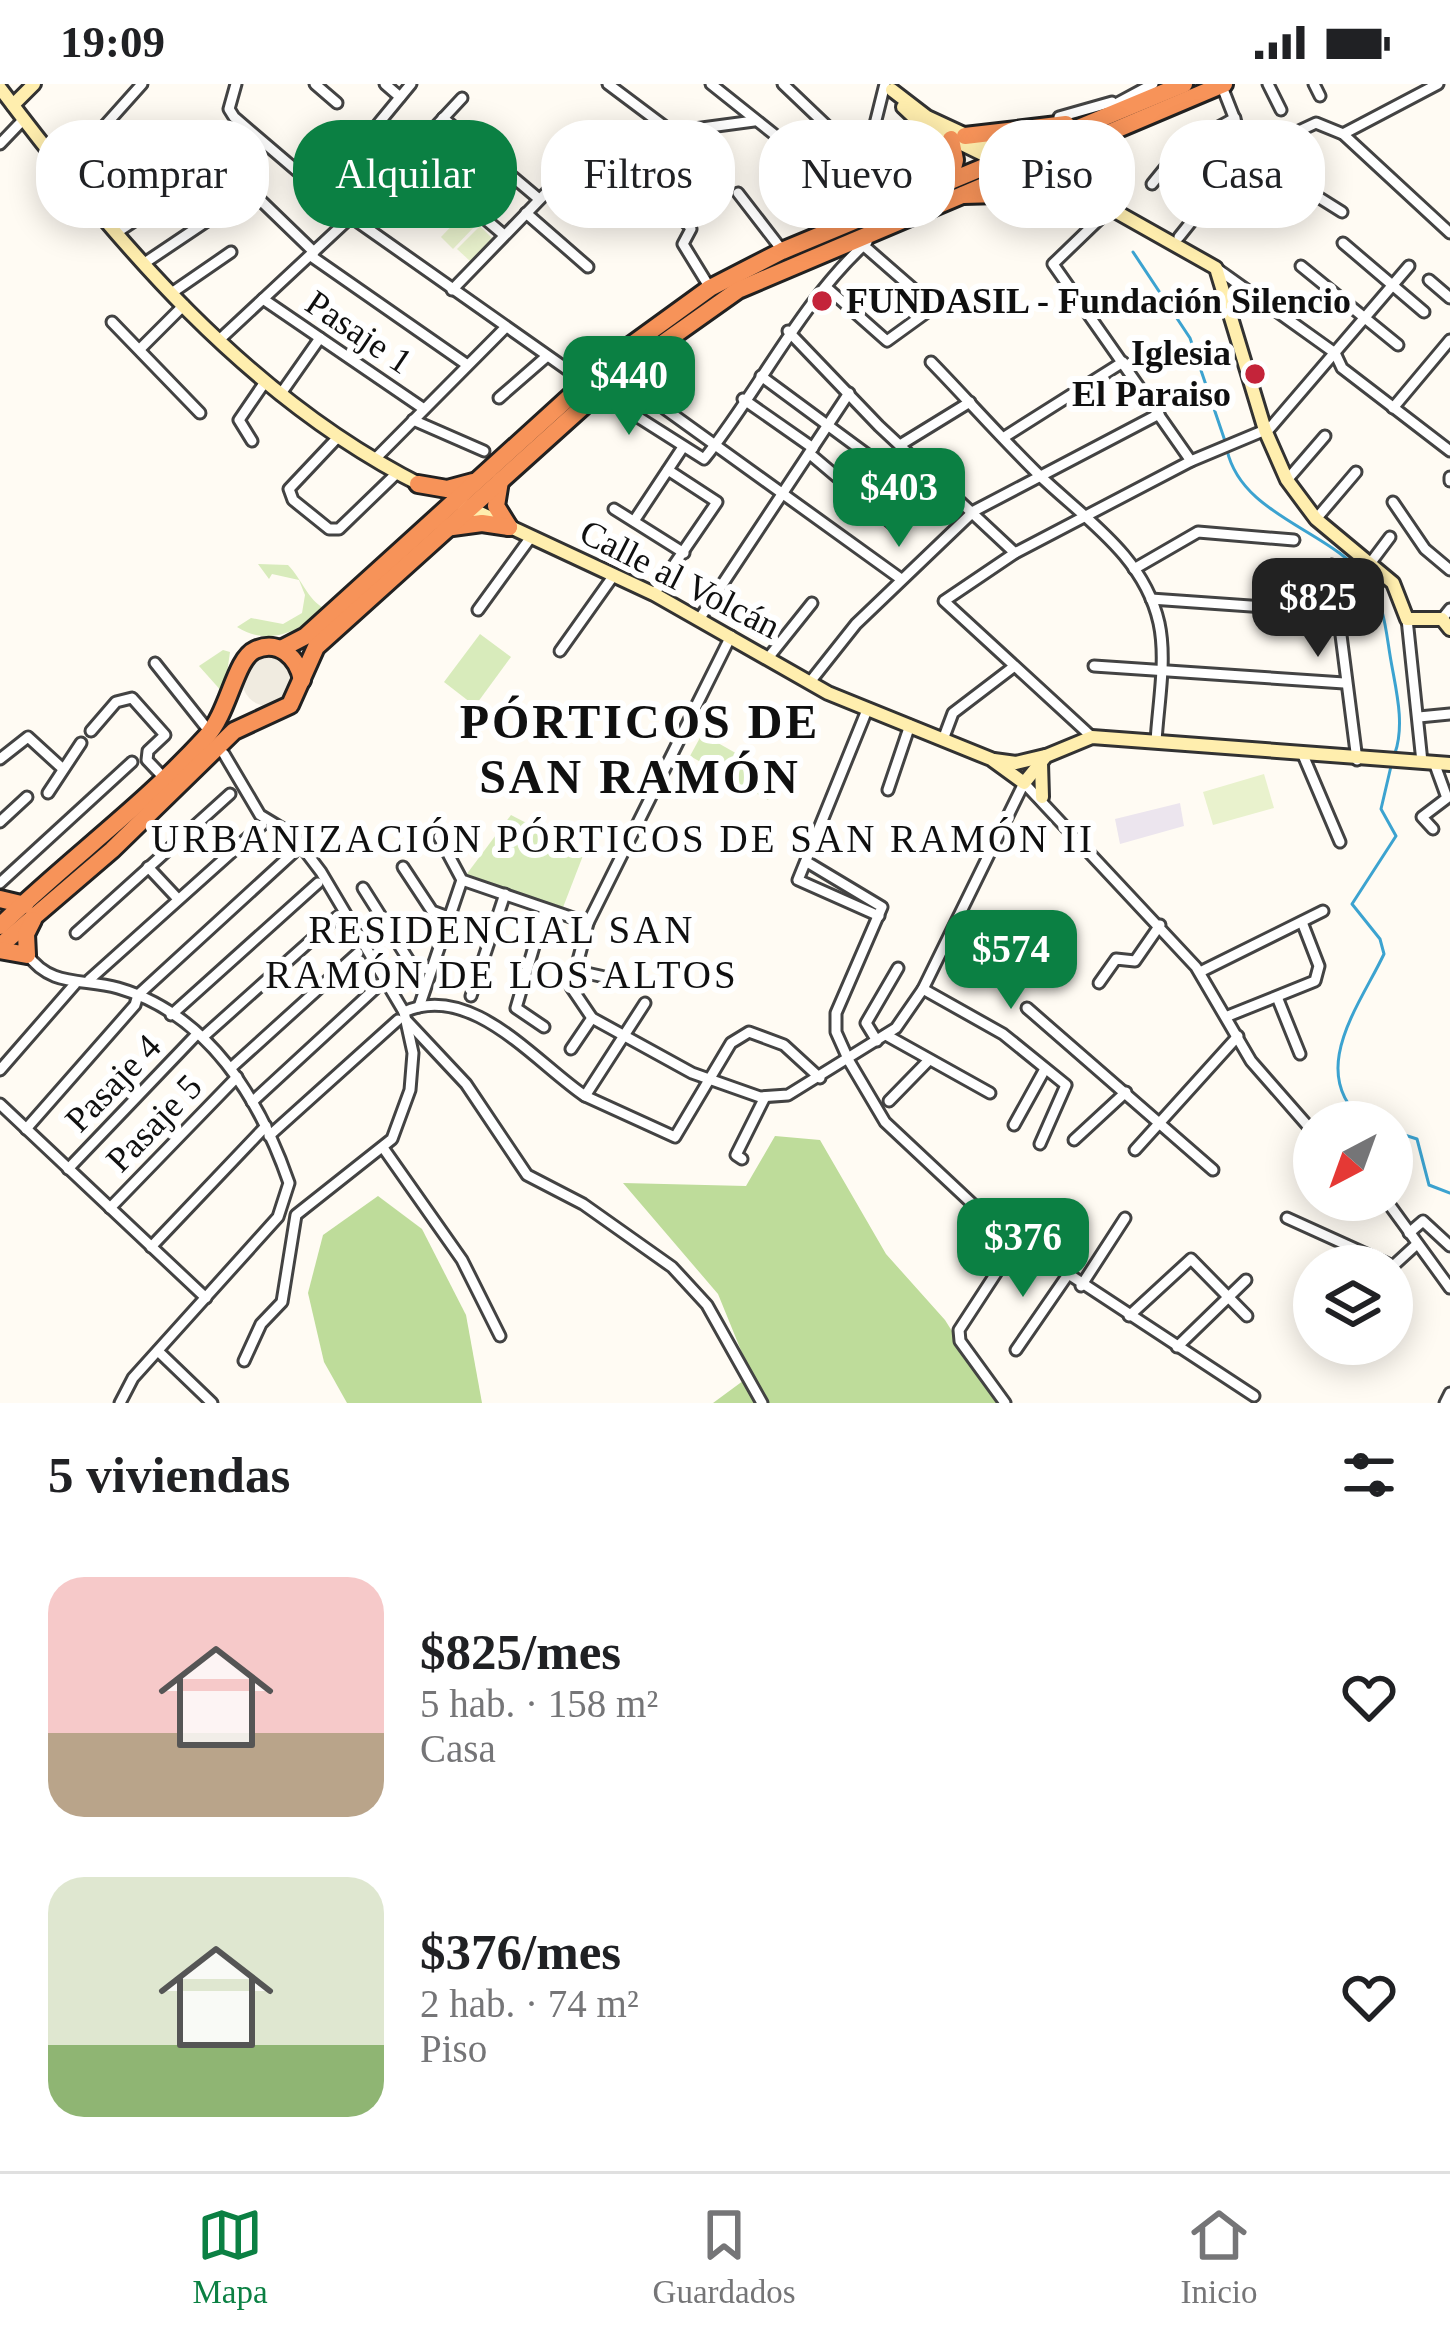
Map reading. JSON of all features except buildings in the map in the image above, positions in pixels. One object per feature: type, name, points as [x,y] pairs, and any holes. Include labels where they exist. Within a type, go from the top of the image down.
[{"type":"highway","points":[[1101,120],[1184,84]]},
{"type":"highway","points":[[955,160],[958,138],[1105,118],[1222,84]]},
{"type":"highway","points":[[509,526],[438,526],[316,647],[293,703],[221,742],[164,801],[30,910],[8,926],[0,948],[27,955],[30,910],[225,716],[236,678],[251,652],[280,650],[306,636],[463,505],[592,388],[638,337],[710,288],[837,228]]},
{"type":"highway","points":[[592,388],[618,375],[738,290],[880,228]]},
{"type":"highway","points":[[418,484],[459,488],[494,476]]},
{"type":"highway","points":[[494,476],[496,506],[509,526]]},
{"type":"highway","points":[[418,484],[438,526]]},
{"type":"highway","points":[[280,650],[296,662],[302,680]]},
{"type":"highway","points":[[236,678],[244,702],[271,713]]},
{"type":"highway","points":[[0,898],[30,910]]},
{"type":"main road","points":[[13,106],[34,84]]},
{"type":"main road","points":[[889,86],[958,138],[979,147]]},
{"type":"main road","name":"Calle al Volcán","points":[[0,88],[36,134]]},
{"type":"main road","points":[[1135,221],[1216,268],[1265,430],[1287,480],[1316,519],[1393,583],[1407,619],[1447,619]]},
{"type":"main road","name":"Calle al Volcán","points":[[115,228],[218,341],[280,395],[374,460],[654,594],[867,710],[992,759],[1024,783]]},
{"type":"main road","points":[[992,759],[1012,763],[1044,759],[1091,737],[1430,764]]},
{"type":"main road","points":[[1024,783],[1044,759]]},
{"type":"main road","points":[[1042,797],[1044,759]]},
{"type":"main road","points":[[0,898],[8,926]]},
{"type":"street","points":[[110,120],[142,84]]},
{"type":"street","points":[[236,84],[229,101],[234,117],[293,168]]},
{"type":"street","points":[[385,84],[400,97]]},
{"type":"street","points":[[381,120],[411,84]]},
{"type":"street","points":[[608,84],[672,132],[754,121]]},
{"type":"street","points":[[711,84],[759,125]]},
{"type":"street","points":[[783,84],[821,120]]},
{"type":"street","points":[[1105,118],[1153,84]]},
{"type":"street","points":[[1152,184],[1182,147],[1235,118],[1222,84]]},
{"type":"street","points":[[1268,84],[1281,110]]},
{"type":"street","points":[[1315,84],[1320,96]]},
{"type":"street","points":[[1343,134],[1438,84]]},
{"type":"street","points":[[318,85],[337,104]]},
{"type":"street","points":[[881,120],[889,86]]},
{"type":"street","points":[[452,290],[539,199],[443,118],[462,98]]},
{"type":"street","points":[[0,144],[23,119]]},
{"type":"street","points":[[1325,127],[1343,134],[1450,233]]},
{"type":"street","points":[[738,193],[782,251]]},
{"type":"street","points":[[1325,201],[1342,212]]},
{"type":"street","points":[[269,210],[313,254],[466,364]]},
{"type":"street","points":[[526,213],[588,267]]},
{"type":"street","points":[[118,231],[123,228]]},
{"type":"street","points":[[146,262],[197,228]]},
{"type":"street","points":[[218,341],[340,228]]},
{"type":"street","points":[[366,228],[504,329],[702,460],[788,331],[835,272],[883,228]]},
{"type":"street","points":[[497,228],[505,235]]},
{"type":"street","points":[[691,228],[683,244],[710,288]]},
{"type":"street","points":[[1081,228],[1053,264],[1191,461]]},
{"type":"street","points":[[1179,236],[1186,228]]},
{"type":"street","points":[[1343,243],[1424,311]]},
{"type":"street","points":[[826,287],[887,341],[934,307],[863,245]]},
{"type":"street","points":[[833,247],[838,256],[835,272]]},
{"type":"street","points":[[173,292],[232,252]]},
{"type":"street","points":[[1301,266],[1398,345]]},
{"type":"street","points":[[1091,737],[944,601],[1015,553],[1191,461],[1265,430],[1409,266]]},
{"type":"street","points":[[1216,268],[1335,353],[1342,368],[1448,448]]},
{"type":"street","points":[[1429,280],[1450,298]]},
{"type":"street","name":"Pasaje 1","points":[[263,299],[424,409]]},
{"type":"street","points":[[142,349],[184,305]]},
{"type":"street","points":[[112,322],[200,413]]},
{"type":"street","points":[[374,460],[504,329]]},
{"type":"street","points":[[788,331],[1015,553]]},
{"type":"street","points":[[280,395],[320,338]]},
{"type":"street","points":[[1393,408],[1450,340]]},
{"type":"street","points":[[499,398],[546,357]]},
{"type":"street","points":[[931,362],[1038,475],[1089,517],[1134,569],[1151,598],[1161,640],[1156,742]]},
{"type":"street","points":[[1006,436],[1123,362]]},
{"type":"street","points":[[618,375],[901,579]]},
{"type":"street","points":[[761,376],[830,422],[910,486]]},
{"type":"street","points":[[251,441],[239,421],[265,382]]},
{"type":"street","points":[[700,618],[849,393]]},
{"type":"street","points":[[743,399],[812,451],[895,526]]},
{"type":"street","points":[[900,445],[970,402]]},
{"type":"street","points":[[810,682],[901,579],[974,512],[1159,414]]},
{"type":"street","points":[[413,421],[484,451]]},
{"type":"street","points":[[339,436],[289,489],[293,500],[329,530],[339,529],[397,473]]},
{"type":"street","points":[[1287,480],[1325,436]]},
{"type":"street","points":[[634,521],[683,447]]},
{"type":"street","points":[[654,594],[717,502],[668,470]]},
{"type":"street","points":[[1316,519],[1356,472]]},
{"type":"street","points":[[1393,502],[1424,549],[1450,570]]},
{"type":"street","points":[[614,509],[684,553]]},
{"type":"street","points":[[1134,569],[1198,532],[1294,540]]},
{"type":"street","points":[[478,610],[531,537]]},
{"type":"street","points":[[1372,561],[1390,537]]},
{"type":"street","points":[[1332,565],[1357,760]]},
{"type":"street","points":[[560,651],[614,575]]},
{"type":"street","points":[[1151,598],[1335,612]]},
{"type":"street","points":[[769,658],[812,603]]},
{"type":"street","points":[[1407,619],[1419,717],[1430,764],[1447,799],[1422,817],[1433,830]]},
{"type":"street","points":[[731,636],[588,922],[573,970],[574,998],[592,1018],[627,1038],[707,1078],[765,1096],[788,1095],[849,1061],[881,1038],[922,989],[1024,783]]},
{"type":"street","points":[[155,663],[205,726]]},
{"type":"street","points":[[1094,666],[1344,683]]},
{"type":"street","points":[[944,737],[953,713],[1012,668]]},
{"type":"street","points":[[91,731],[116,702],[132,698],[165,735],[148,751],[147,760],[165,779]]},
{"type":"street","points":[[867,710],[800,884],[878,916]]},
{"type":"street","points":[[1419,717],[1450,714]]},
{"type":"street","points":[[888,790],[910,725]]},
{"type":"street","points":[[0,759],[28,737],[63,769]]},
{"type":"street","points":[[48,793],[81,743]]},
{"type":"street","points":[[224,754],[260,815],[293,835],[311,857],[403,1018],[413,1053],[410,1090],[384,1150],[296,1215],[282,1302],[256,1332],[244,1361]]},
{"type":"street","points":[[1304,755],[1340,842]]},
{"type":"street","points":[[0,883],[132,762]]},
{"type":"street","name":"Calle al Volcán","points":[[1024,783],[1042,797],[1200,972],[1293,1113]]},
{"type":"street","points":[[76,933],[230,794]]},
{"type":"street","points":[[0,822],[27,797]]},
{"type":"street","points":[[8,926],[27,955],[54,978],[75,984],[89,980],[262,825]]},
{"type":"street","points":[[439,837],[462,880],[588,922]]},
{"type":"street","points":[[26,1129],[135,1005],[138,994],[293,853]]},
{"type":"street","points":[[807,862],[878,901],[878,916],[836,1013],[836,1032],[885,1122],[1018,1241],[1254,1396]]},
{"type":"street","points":[[148,867],[178,899]]},
{"type":"street","points":[[404,867],[432,911],[448,917]]},
{"type":"street","points":[[152,1247],[268,1131],[418,1007],[462,880]]},
{"type":"street","points":[[171,1016],[318,883]]},
{"type":"street","points":[[363,888],[413,968],[431,969]]},
{"type":"street","points":[[471,996],[505,894]]},
{"type":"street","points":[[544,1027],[516,1008],[545,909]]},
{"type":"street","points":[[1200,972],[1323,911]]},
{"type":"street","name":"Pasaje 4","points":[[68,1169],[200,1035],[338,917]]},
{"type":"street","points":[[1228,1016],[1315,981],[1319,966],[1302,922]]},
{"type":"street","points":[[1099,983],[1116,958],[1135,962],[1160,925]]},
{"type":"street","name":"Pasaje 5","points":[[110,1208],[235,1071],[358,953]]},
{"type":"street","points":[[898,968],[869,1014],[868,1030],[990,1093]]},
{"type":"street","points":[[573,970],[609,979]]},
{"type":"street","points":[[89,980],[138,994],[200,1035],[235,1071],[268,1131],[289,1183],[286,1203],[133,1378],[120,1403]]},
{"type":"street","points":[[0,1070],[75,984]]},
{"type":"street","points":[[252,1102],[379,985]]},
{"type":"street","points":[[922,989],[1003,1034],[1066,1085],[1040,1144]]},
{"type":"street","points":[[1277,997],[1300,1054]]},
{"type":"street","points":[[585,1096],[627,1038],[645,1003]]},
{"type":"street","points":[[418,1007],[485,1021],[585,1096],[675,1137],[731,1043],[748,1032],[784,1045],[820,1078]]},
{"type":"street","points":[[1027,1008],[1213,1170]]},
{"type":"street","points":[[403,1018],[466,1084],[527,1175],[583,1204],[684,1280],[724,1332],[762,1403]]},
{"type":"street","points":[[572,1048],[592,1018]]},
{"type":"street","points":[[1135,1150],[1238,1036]]},
{"type":"street","points":[[889,1101],[929,1060]]},
{"type":"street","points":[[1015,1125],[1045,1069]]},
{"type":"street","points":[[1074,1140],[1126,1092]]},
{"type":"street","points":[[742,1159],[736,1155],[765,1096]]},
{"type":"street","points":[[0,1104],[206,1298]]},
{"type":"street","points":[[384,1150],[462,1260],[500,1336]]},
{"type":"street","points":[[286,1203],[296,1215]]},
{"type":"street","points":[[1081,1286],[1125,1218]]},
{"type":"street","points":[[1287,1218],[1393,1266],[1417,1244]]},
{"type":"street","points":[[1400,1221],[1450,1288]]},
{"type":"street","points":[[1408,1233],[1423,1221],[1450,1246]]},
{"type":"street","points":[[1005,1403],[960,1341],[959,1330],[1018,1241]]},
{"type":"street","points":[[1129,1316],[1191,1259],[1246,1316]]},
{"type":"street","points":[[1016,1350],[1067,1276]]},
{"type":"street","points":[[1177,1347],[1246,1280]]},
{"type":"street","points":[[158,1352],[212,1403]]},
{"type":"street","points":[[1445,1403],[1450,1393]]},
{"type":"shaded area","points":[[268,654],[286,662],[294,680],[286,698],[268,706],[250,698],[242,680],[250,662]]},
{"type":"shaded area","points":[[1180,803],[1184,826],[1120,844],[1115,819]]},
{"type":"green space","points":[[450,228],[473,228],[453,249],[441,237]]},
{"type":"green space","points":[[478,228],[492,238],[470,261],[457,249]]},
{"type":"green space","points":[[258,564],[288,565],[325,609],[284,634],[261,636],[237,627],[251,618],[283,624],[302,613],[305,595],[299,580],[272,574],[269,579]]},
{"type":"green space","points":[[480,634],[511,657],[475,706],[444,682]]},
{"type":"green space","points":[[223,650],[230,652],[224,694],[199,666]]},
{"type":"green space","points":[[702,734],[780,778],[768,800],[690,756]]},
{"type":"green space","points":[[1264,774],[1274,808],[1213,825],[1203,792]]},
{"type":"green space","points":[[511,815],[584,853],[562,910],[466,875]]},
{"type":"green space","points":[[775,1136],[820,1140],[886,1254],[945,1320],[997,1403],[713,1403],[751,1375],[718,1294],[623,1183],[746,1186]]},
{"type":"green space","points":[[378,1196],[422,1229],[466,1315],[482,1403],[347,1403],[324,1362],[308,1293],[323,1235]]},
{"type":"waterway","points":[[1133,252],[1190,338],[1225,441]]},
{"type":"waterway","points":[[1227,450],[1250,492],[1352,563],[1374,590],[1397,695],[1395,753]]},
{"type":"waterway","points":[[1347,1101],[1339,1082],[1343,1039],[1384,954],[1380,939],[1352,904],[1396,836],[1381,809],[1392,762]]},
{"type":"waterway","points":[[1413,1138],[1429,1185],[1450,1193]]},
{"type":"place","name":"FUNDASIL - Fundación Silencio","points":[[822,301]]},
{"type":"place","name":"Iglesia El Paraiso","points":[[1255,374]]},
{"type":"district","name":"PÓRTICOS DE SAN RAMÓN","points":[[640,748]]},
{"type":"district","name":"URBANIZACIÓN PÓRTICOS DE SAN RAMÓN II","points":[[623,838]]},
{"type":"district","name":"RESIDENCIAL SAN RAMÓN DE LOS ALTOS","points":[[502,952]]}]
